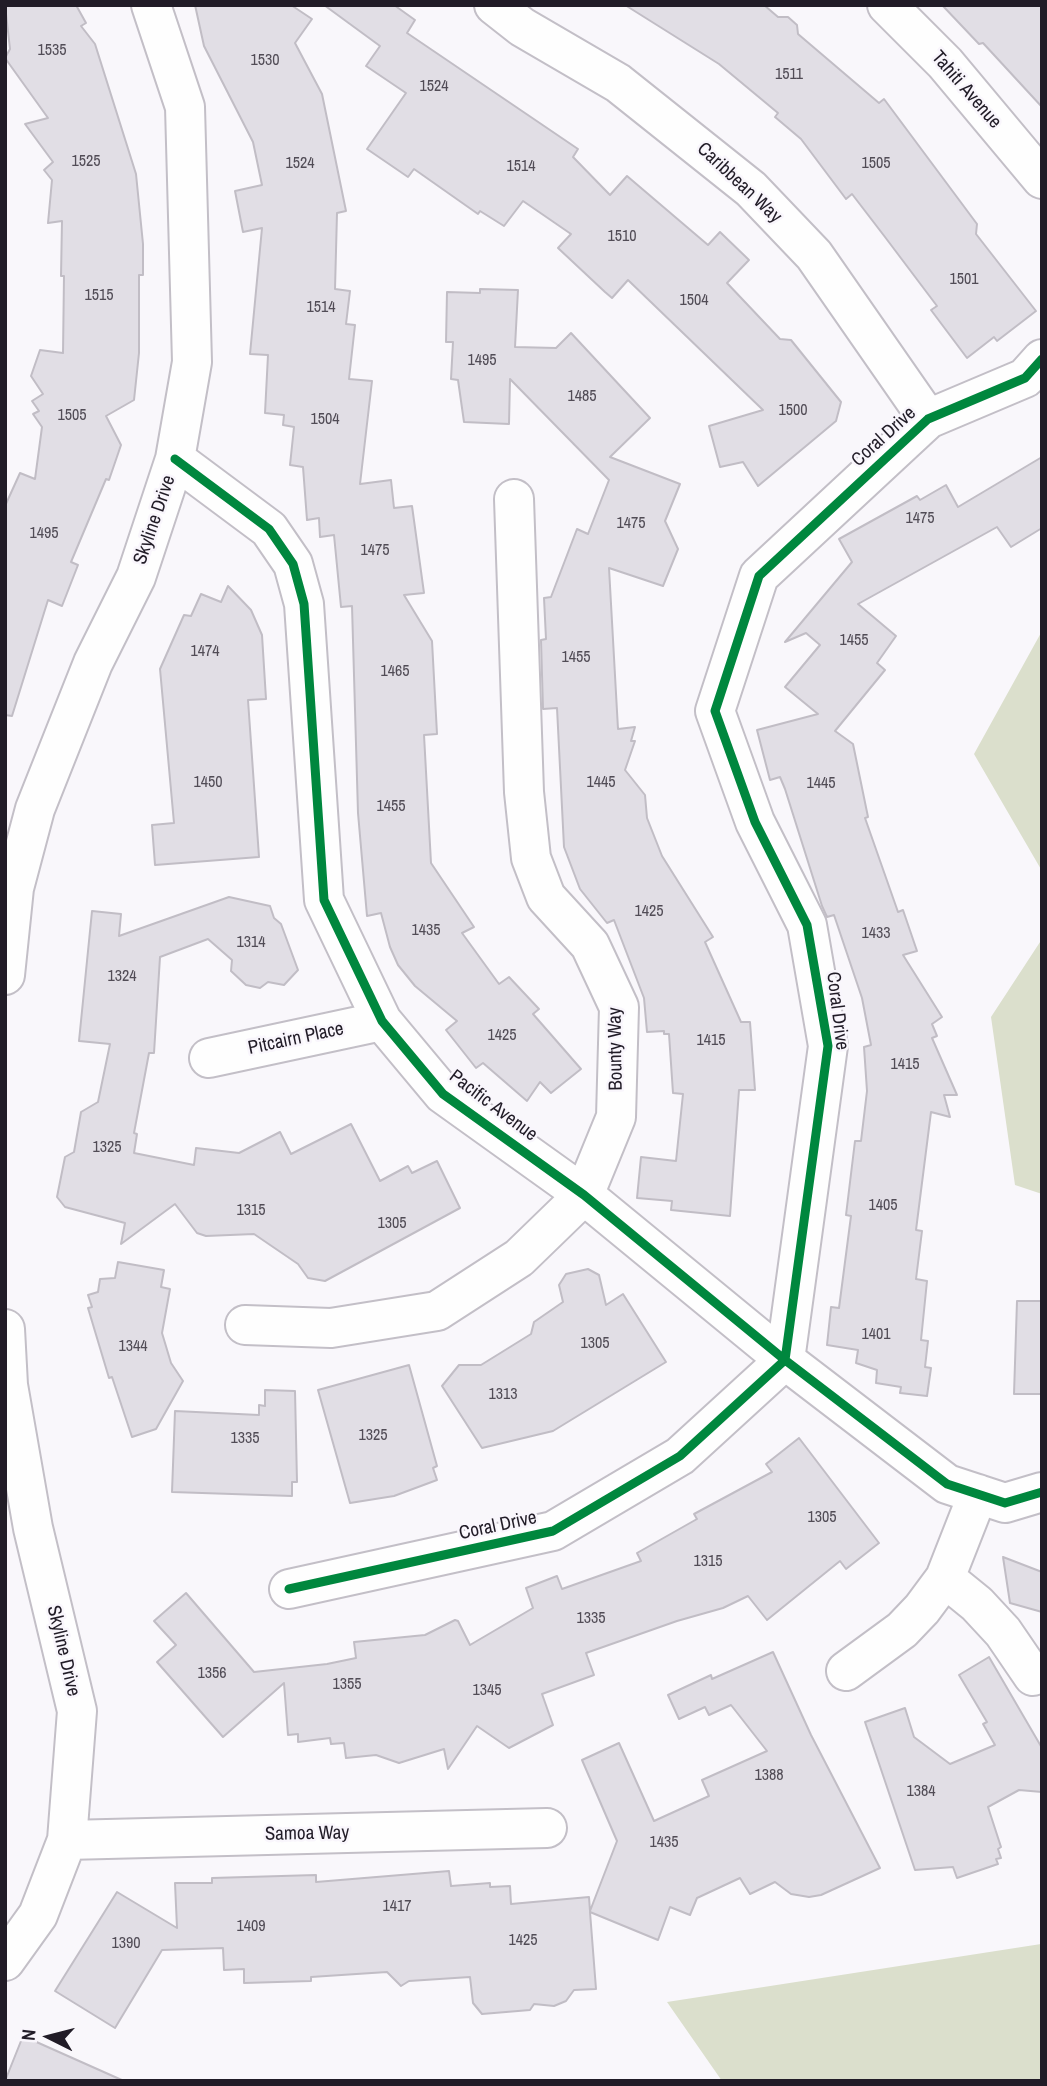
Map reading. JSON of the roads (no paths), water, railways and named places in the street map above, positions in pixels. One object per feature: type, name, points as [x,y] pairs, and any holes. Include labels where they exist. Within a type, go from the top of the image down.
[{"type":"street","name":"Skyline Drive","points":[[5,975],[14,888],[35,809],[93,663],[136,577],[175,459],[192,362],[185,107],[151,5]]},
{"type":"street","name":"Caribbean Way","points":[[494,5],[522,27],[618,83],[751,189],[814,255],[928,419]]},
{"type":"street","name":"Tahiti Avenue","points":[[887,5],[945,63],[1042,179]]},
{"type":"street","name":"Coral Drive","points":[[289,1589],[553,1531],[680,1456],[785,1360],[828,1046],[807,925],[755,822],[715,711],[759,576],[928,419],[1026,378],[1042,359]]},
{"type":"street","name":"Pacific Avenue","points":[[175,459],[269,528],[293,564],[304,604],[324,900],[383,1021],[443,1094],[584,1195],[785,1360],[947,1484],[1005,1503],[1042,1492]]},
{"type":"street","name":"Bounty Way","points":[[245,1325],[331,1328],[437,1311],[519,1258],[584,1195],[616,1117],[619,1007],[590,944],[546,897],[531,858],[524,792],[514,499]]},
{"type":"street","name":"Pitcairn Place","points":[[209,1058],[383,1021]]},
{"type":"street","name":"Skyline Drive","points":[[5,1329],[8,1385],[33,1528],[78,1711],[68,1840],[38,1915],[5,1961]]},
{"type":"street","points":[[846,1671],[902,1630],[945,1578],[978,1494]]},
{"type":"street","points":[[945,1578],[977,1604],[1003,1632],[1033,1676]]},
{"type":"street","name":"Samoa Way","points":[[68,1840],[547,1828]]}]
